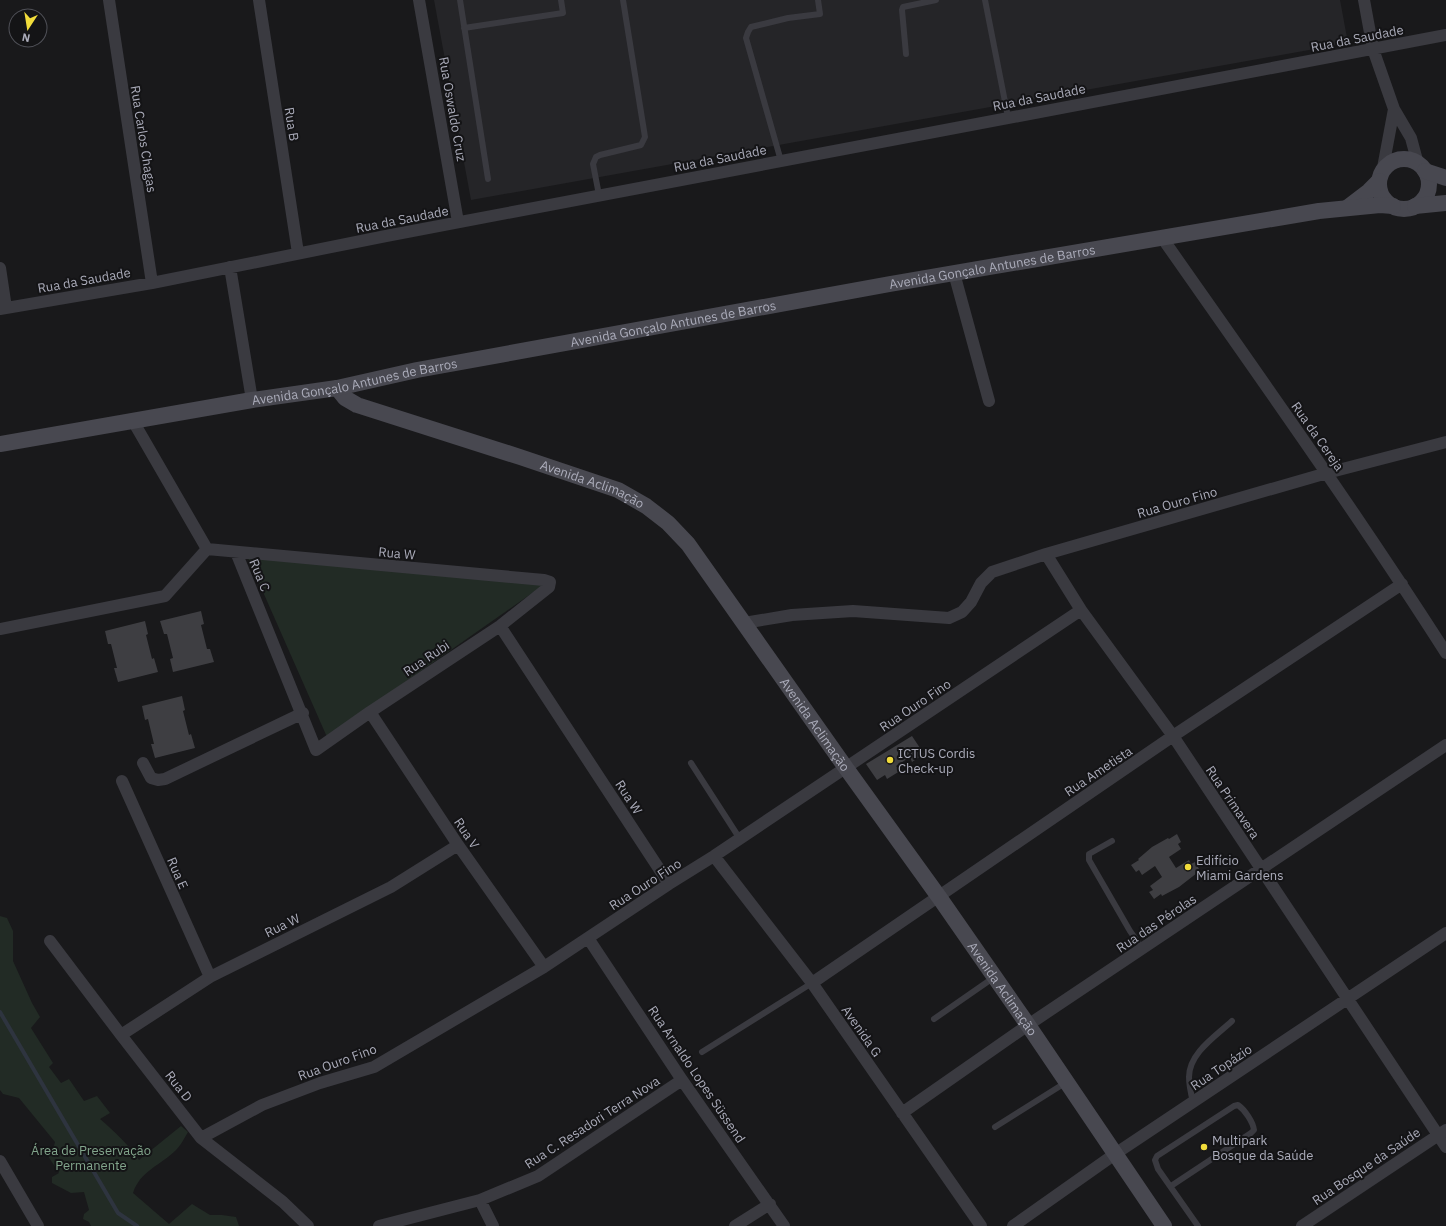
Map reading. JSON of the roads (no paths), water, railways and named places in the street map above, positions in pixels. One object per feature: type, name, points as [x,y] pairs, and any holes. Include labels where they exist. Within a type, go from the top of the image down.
[{"type":"main road","name":"Avenida Gonçalo Antunes de Barros","points":[[1348,207],[1369,191],[1387,166],[1394,161],[1402,159],[1411,160],[1446,178]]},
{"type":"main road","points":[[1415,206],[1426,195],[1429,187],[1428,179],[1422,167]]},
{"type":"main road","points":[[1380,177],[1380,189],[1382,196],[1393,206]]},
{"type":"main road","name":"Avenida Gonçalo Antunes de Barros","points":[[0,444],[252,400],[337,388],[425,369],[890,284],[1348,207],[1380,205],[1407,208],[1446,204]]},
{"type":"main road","name":"Avenida Aclimação","points":[[337,388],[345,398],[357,405],[618,490],[646,506],[668,523],[688,544],[939,897],[1067,1082],[1164,1226]]},
{"type":"street","name":"Rua Carlos Chagas","points":[[109,0],[152,282]]},
{"type":"street","name":"Rua B","points":[[259,0],[298,253]]},
{"type":"street","name":"Rua Oswaldo Cruz","points":[[419,0],[458,222]]},
{"type":"street","points":[[1364,0],[1373,49],[1394,109],[1411,138],[1422,167]]},
{"type":"street","name":"Rua da Saudade","points":[[3,309],[152,282],[1008,117],[1446,35]]},
{"type":"street","points":[[1380,177],[1394,109]]},
{"type":"street","name":"Rua da Cereja","points":[[1163,239],[1327,473],[1402,584],[1446,653]]},
{"type":"street","points":[[230,267],[252,400]]},
{"type":"street","points":[[0,268],[3,309]]},
{"type":"street","points":[[954,274],[989,401]]},
{"type":"street","points":[[0,629],[165,596],[207,549],[133,421]]},
{"type":"street","name":"Rua Ouro Fino","points":[[744,623],[792,615],[853,611],[949,618],[962,612],[971,602],[981,583],[992,572],[1046,554],[1327,473],[1446,442]]},
{"type":"street","name":"Rua C","points":[[207,549],[236,552],[316,750]]},
{"type":"street","name":"Rua W","points":[[236,552],[544,580],[550,582],[549,587]]},
{"type":"street","name":"Rua Primavera","points":[[1046,554],[1081,610],[1173,736],[1348,999],[1442,1132],[1446,1147]]},
{"type":"street","name":"Rua Ametista","points":[[812,983],[1173,736],[1402,584]]},
{"type":"street","name":"Rua Rubi","points":[[316,750],[370,712],[500,626],[549,587]]},
{"type":"street","name":"Rua Ouro Fino","points":[[201,1138],[262,1105],[320,1083],[374,1067],[544,967],[740,839],[1081,610]]},
{"type":"street","name":"Rua W","points":[[500,626],[669,884]]},
{"type":"street","name":"Rua V","points":[[370,712],[458,845],[544,967]]},
{"type":"street","points":[[143,763],[151,778],[158,780],[165,779],[302,713]]},
{"type":"street","name":"Rua das Pérolas","points":[[902,1113],[1028,1025],[1142,948],[1262,870],[1446,745]]},
{"type":"street","name":"Rua E","points":[[122,781],[210,977]]},
{"type":"street","name":"Rua W","points":[[121,1035],[210,977],[391,887],[458,845]]},
{"type":"street","name":"Avenida G","points":[[714,856],[812,983],[981,1226]]},
{"type":"street","name":"Rua Topázio","points":[[1013,1226],[1115,1154],[1446,933]]},
{"type":"street","name":"Rua Arnaldo Lopes Süssend","points":[[588,938],[682,1080],[784,1226]]},
{"type":"street","name":"Rua D","points":[[50,941],[201,1138],[283,1202],[308,1226]]},
{"type":"street","name":"Rua C. Resadori Terra Nova","points":[[379,1226],[480,1200],[538,1176],[682,1080]]},
{"type":"street","name":"Rua Bosque da Saúde","points":[[1302,1226],[1442,1132]]},
{"type":"street","points":[[0,1161],[38,1226]]},
{"type":"street","points":[[480,1200],[492,1226]]},
{"type":"street","points":[[734,1226],[770,1204]]},
{"type":"lane","points":[[460,0],[488,179]]},
{"type":"lane","points":[[464,28],[563,13],[561,0]]},
{"type":"lane","points":[[599,196],[593,164],[596,157],[641,146],[646,137],[623,0]]},
{"type":"lane","points":[[781,161],[746,38],[751,27],[788,18],[820,14],[818,0]]},
{"type":"lane","points":[[906,54],[903,7],[936,0]]},
{"type":"lane","points":[[985,0],[1008,117]]},
{"type":"lane","points":[[691,763],[740,839]]},
{"type":"lane","points":[[1112,841],[1090,854],[1089,860],[1142,948]]},
{"type":"lane","points":[[934,1019],[995,977]]},
{"type":"lane","points":[[702,1052],[812,983]]},
{"type":"lane","points":[[1192,1102],[1189,1078],[1190,1066],[1198,1053],[1232,1021]]},
{"type":"lane","points":[[995,1127],[1067,1082]]},
{"type":"lane","points":[[1171,1186],[1251,1134],[1254,1130],[1253,1126],[1242,1108],[1238,1105],[1234,1106],[1157,1156],[1155,1160],[1158,1169],[1198,1226]]},
{"type":"waterway","points":[[0,1012],[118,1213],[137,1226]]},
{"type":"place","name":"ICTUS Cordis Check-up","points":[[890,760]]},
{"type":"place","name":"Edifício Miami Gardens","points":[[1188,867]]},
{"type":"place","name":"Multipark Bosque da Saúde","points":[[1204,1147]]},
{"type":"park label","name":"Área de Preservação Permanente","points":[[91,1158]]}]
